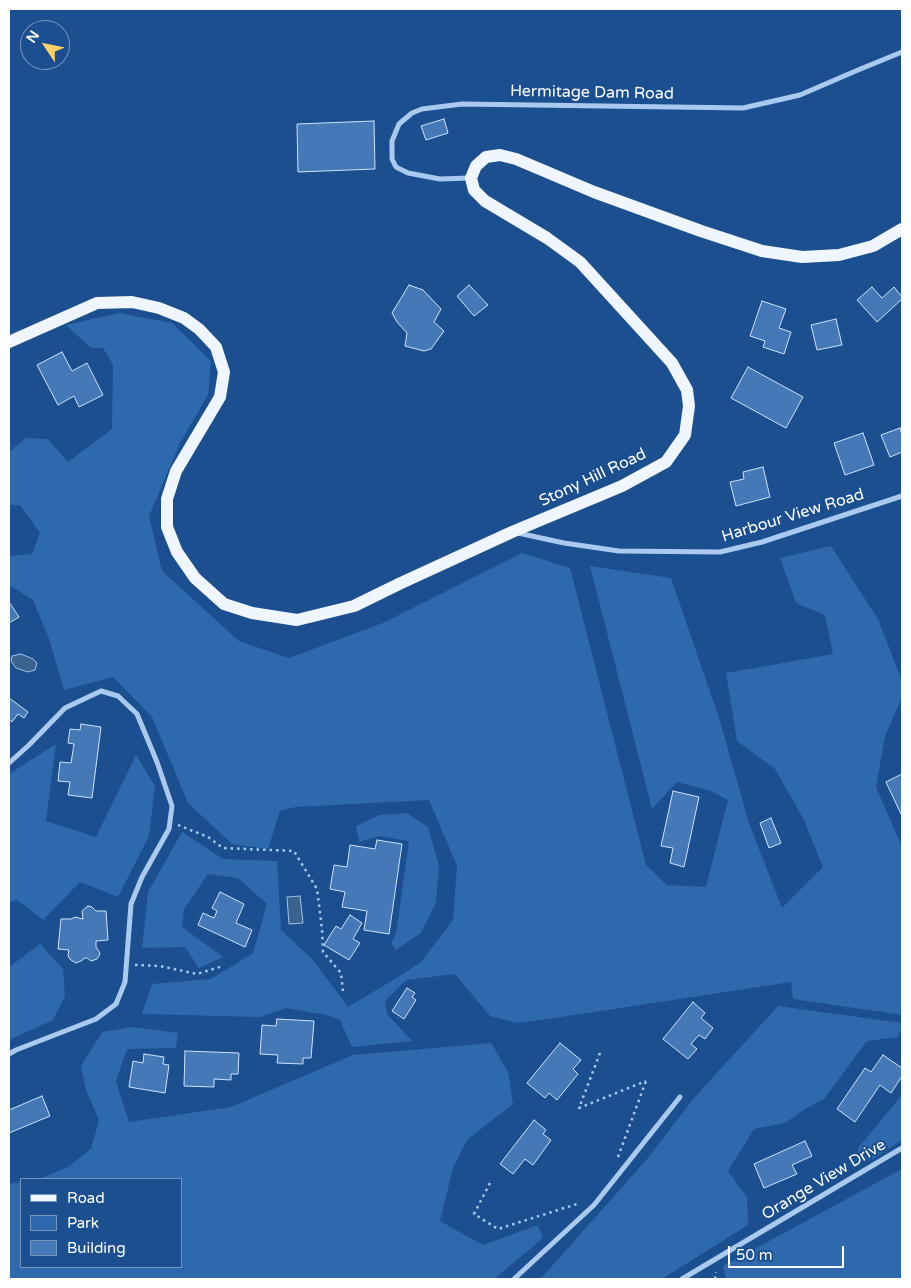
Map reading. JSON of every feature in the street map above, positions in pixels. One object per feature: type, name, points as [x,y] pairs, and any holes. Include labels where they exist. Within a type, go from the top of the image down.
[{"type":"main road","points":[[470,178],[476,166],[486,157],[500,155],[516,159],[594,192],[701,231],[762,251],[802,257],[839,255],[873,246],[902,229]]},
{"type":"main road","name":"Stony Hill Road","points":[[9,342],[96,304],[132,302],[159,308],[184,318],[199,329],[216,347],[224,372],[220,397],[176,471],[167,499],[167,527],[177,552],[195,578],[224,604],[252,613],[298,620],[354,606],[512,532],[622,486],[666,462],[685,435],[689,406],[687,390],[672,363],[580,262],[546,238],[485,202],[474,190],[470,178]]},
{"type":"street","name":"Hermitage Dam Road","points":[[470,178],[432,178],[408,174],[396,167],[392,158],[392,141],[399,124],[412,113],[422,109],[462,104],[744,108],[800,95],[902,52]]},
{"type":"street","name":"Harbour View Road","points":[[512,532],[564,543],[619,551],[720,552],[762,542],[902,496]]},
{"type":"street","points":[[9,763],[29,746],[65,708],[101,691],[118,696],[137,714],[157,762],[172,806],[169,829],[142,877],[131,904],[125,982],[116,1004],[96,1019],[9,1054]]},
{"type":"street","points":[[514,1279],[594,1205],[680,1097]]},
{"type":"street","name":"Orange View Drive","points":[[682,1279],[902,1148]]},
{"type":"path","points":[[170,821],[208,837],[223,848],[294,852],[317,889],[323,952],[341,973],[343,991]]},
{"type":"path","points":[[126,965],[160,966],[197,974],[223,966]]},
{"type":"path","points":[[600,1052],[579,1108],[646,1081],[616,1163]]},
{"type":"path","points":[[490,1183],[474,1214],[498,1229],[600,1198]]},
{"type":"green space","points":[[119,313],[172,323],[211,361],[208,395],[180,443],[149,516],[162,571],[239,641],[289,658],[383,623],[522,553],[570,568],[646,865],[667,885],[706,887],[728,800],[711,791],[677,782],[652,809],[590,566],[671,578],[720,721],[749,823],[782,908],[823,867],[803,818],[775,769],[737,741],[726,673],[833,654],[825,615],[796,603],[780,558],[831,546],[878,619],[902,681],[902,697],[885,736],[876,787],[902,847],[902,1015],[793,999],[791,982],[517,1023],[490,1016],[455,974],[406,980],[385,1001],[387,1014],[412,1041],[352,1047],[340,1020],[327,1015],[286,1008],[260,1017],[142,1014],[152,984],[211,979],[253,953],[267,904],[238,878],[208,874],[184,909],[182,927],[223,957],[199,968],[185,947],[142,948],[148,892],[182,832],[223,859],[277,861],[281,930],[313,960],[348,1007],[421,962],[453,920],[457,866],[429,800],[296,807],[280,811],[268,849],[232,844],[188,803],[152,717],[113,677],[64,690],[49,639],[33,600],[9,585],[9,556],[32,554],[40,533],[20,505],[9,505],[9,452],[26,438],[48,439],[68,462],[112,429],[113,365],[103,348],[91,348],[66,325]]},
{"type":"green space","points":[[56,744],[46,821],[96,837],[136,755],[155,786],[149,836],[118,897],[80,882],[43,920],[17,900],[9,902],[9,774]]},
{"type":"green space","points":[[407,813],[428,827],[439,866],[436,903],[421,933],[396,950],[391,943],[396,934],[409,841],[379,836],[359,842],[356,826],[380,815]]},
{"type":"green space","points":[[40,944],[63,969],[65,996],[53,1020],[9,1040],[9,967]]},
{"type":"green space","points":[[778,1006],[902,1023],[902,1026],[898,1037],[867,1041],[824,1099],[785,1123],[754,1129],[728,1171],[747,1197],[748,1225],[662,1279],[539,1279],[647,1159],[694,1098]]},
{"type":"green space","points":[[132,1027],[178,1033],[176,1048],[127,1049],[116,1081],[129,1122],[231,1107],[353,1055],[491,1043],[508,1072],[513,1104],[467,1140],[453,1168],[440,1221],[483,1245],[538,1225],[543,1238],[494,1279],[9,1279],[9,1184],[20,1182],[20,1268],[182,1268],[182,1178],[41,1178],[68,1167],[91,1149],[99,1120],[86,1090],[81,1066],[102,1032]]},
{"type":"green space","points":[[902,1095],[902,1140],[873,1159],[856,1161],[858,1148]]},
{"type":"green space","points":[[902,1169],[902,1279],[726,1279],[723,1266]]},
{"type":"shaded area","points":[[21,654],[33,659],[37,663],[35,670],[28,672],[16,668],[11,661],[12,656]]},
{"type":"shaded area","points":[[300,896],[303,923],[289,924],[287,897]]},
{"type":"building","points":[[444,119],[448,133],[426,140],[421,126]]},
{"type":"building","points":[[374,121],[375,169],[298,172],[297,124]]},
{"type":"building","points":[[409,285],[423,290],[441,309],[434,322],[444,331],[431,349],[424,351],[405,346],[407,333],[392,313]]},
{"type":"building","points":[[469,285],[488,305],[474,316],[457,296]]},
{"type":"building","points":[[872,287],[882,298],[894,287],[902,297],[877,322],[857,300]]},
{"type":"building","points":[[762,301],[786,309],[779,328],[791,332],[784,354],[763,347],[765,341],[750,336]]},
{"type":"building","points":[[836,319],[842,345],[817,350],[811,325]]},
{"type":"building","points":[[62,352],[72,371],[87,363],[103,395],[79,407],[74,396],[58,405],[37,365]]},
{"type":"building","points":[[748,367],[803,397],[786,428],[731,398]]},
{"type":"building","points":[[900,428],[902,452],[890,457],[881,435]]},
{"type":"building","points":[[863,433],[874,465],[845,475],[834,443]]},
{"type":"building","points":[[763,467],[770,497],[736,506],[730,482],[744,479],[743,472]]},
{"type":"building","points":[[9,602],[19,617],[9,623]]},
{"type":"building","points":[[9,698],[28,712],[24,718],[18,714],[12,722],[9,719]]},
{"type":"building","points":[[81,724],[101,727],[92,798],[68,795],[70,782],[58,781],[60,762],[71,763],[74,744],[68,743],[70,729],[80,730]]},
{"type":"building","points":[[902,774],[902,814],[901,814],[886,782]]},
{"type":"building","points":[[673,791],[699,797],[684,867],[670,863],[673,848],[661,846]]},
{"type":"building","points":[[771,818],[781,843],[769,848],[760,823]]},
{"type":"building","points":[[377,840],[402,844],[389,934],[364,930],[367,911],[342,907],[345,892],[330,889],[334,865],[347,867],[350,845],[375,849]]},
{"type":"building","points":[[220,892],[244,904],[236,923],[252,930],[245,947],[198,925],[203,913],[214,918],[217,911],[212,908]]},
{"type":"building","points":[[88,906],[96,911],[106,911],[108,940],[96,941],[96,947],[100,953],[97,959],[91,961],[85,958],[76,963],[69,958],[69,950],[58,949],[61,919],[75,917],[83,919],[82,911]]},
{"type":"building","points":[[350,915],[362,923],[353,939],[360,943],[349,960],[324,945],[336,926],[341,929]]},
{"type":"building","points":[[407,988],[415,993],[412,997],[416,1000],[404,1019],[392,1011]]},
{"type":"building","points":[[693,1002],[705,1013],[701,1018],[713,1028],[705,1039],[699,1035],[691,1044],[697,1049],[688,1059],[663,1039]]},
{"type":"building","points":[[277,1019],[314,1021],[311,1058],[303,1058],[303,1064],[277,1063],[278,1055],[260,1054],[262,1025],[276,1026]]},
{"type":"building","points":[[560,1043],[581,1060],[573,1069],[578,1074],[557,1100],[549,1093],[545,1098],[527,1083]]},
{"type":"building","points":[[185,1051],[239,1053],[238,1074],[231,1074],[231,1080],[214,1079],[214,1087],[184,1086]]},
{"type":"building","points":[[144,1054],[164,1057],[163,1064],[169,1065],[165,1093],[129,1087],[133,1061],[143,1063]]},
{"type":"building","points":[[883,1055],[902,1068],[902,1076],[891,1093],[880,1085],[855,1122],[837,1109],[865,1068],[871,1072]]},
{"type":"building","points":[[42,1096],[50,1116],[9,1133],[9,1110]]},
{"type":"building","points":[[534,1120],[546,1130],[543,1134],[551,1140],[533,1165],[525,1159],[513,1174],[500,1164]]},
{"type":"building","points":[[805,1141],[812,1156],[792,1165],[797,1174],[764,1188],[754,1164]]}]
